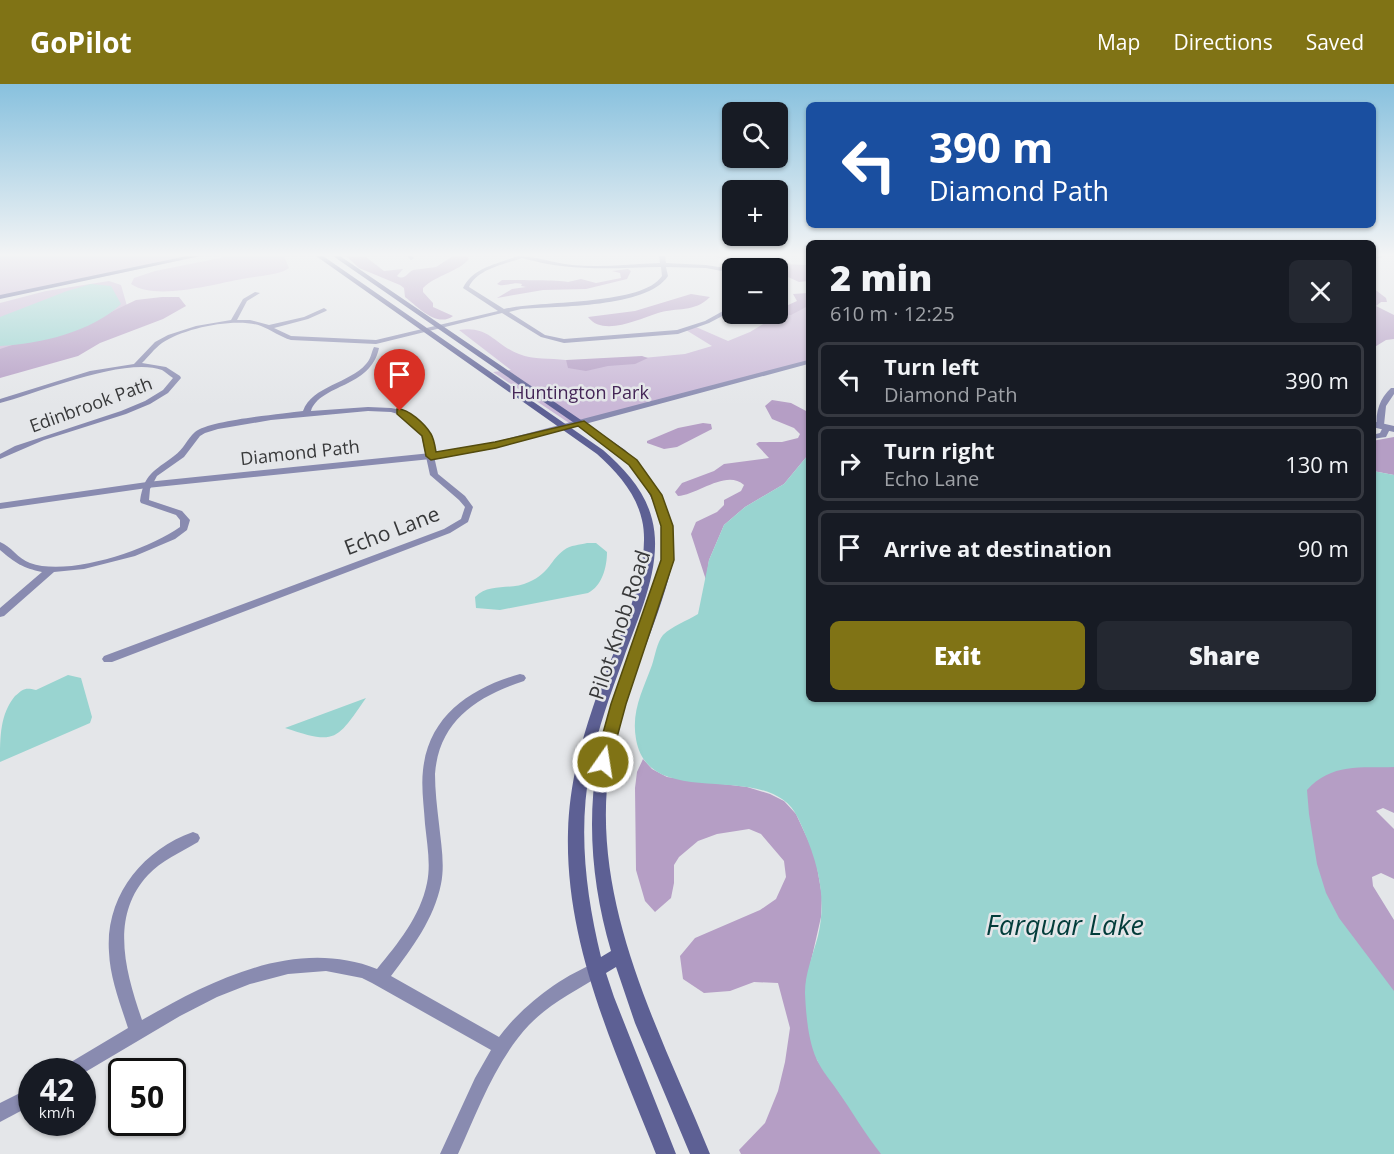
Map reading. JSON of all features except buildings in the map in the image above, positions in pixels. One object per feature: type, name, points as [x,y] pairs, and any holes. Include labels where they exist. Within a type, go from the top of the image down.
[{"type":"main road","name":"Pilot Knob Road","points":[[390,306],[600,452],[623,474],[641,502],[650,535],[648,566],[591,734],[580,779],[575,835],[582,903],[596,970],[666,1154]]},
{"type":"main road","name":"Pilot Knob Road","points":[[410,306],[622,452],[643,473],[659,500],[668,536],[665,571],[618,704],[603,762],[599,793],[599,853],[603,885],[619,955],[631,993],[700,1154]]},
{"type":"main road","points":[[596,970],[619,955]]},
{"type":"street","points":[[232,322],[241,306]]},
{"type":"street","points":[[492,306],[543,336],[582,342],[678,332],[707,322],[722,314]]},
{"type":"street","points":[[0,401],[98,371],[137,365],[163,340],[187,331],[232,322],[254,323],[268,327],[279,335],[291,339],[365,343],[388,341],[531,306]]},
{"type":"street","points":[[268,327],[324,310]]},
{"type":"street","points":[[306,415],[309,405],[315,399],[342,385],[370,363],[376,354],[376,348]]},
{"type":"street","name":"Diamond Path","points":[[0,506],[147,485],[431,456],[496,445],[806,362]]},
{"type":"street","name":"Edinbrook Path","points":[[0,457],[23,446],[147,403],[173,388],[177,378],[172,370],[159,366],[137,365]]},
{"type":"street","points":[[1376,436],[1383,435],[1387,426],[1381,408],[1385,397],[1394,390]]},
{"type":"street","name":"Echo Lane","points":[[108,659],[454,528],[465,520],[469,507],[462,498],[436,478],[428,436],[419,425],[400,411],[370,409],[232,422],[209,428],[196,434],[188,448],[155,471],[147,485]]},
{"type":"street","points":[[0,545],[26,565],[50,570],[98,563],[154,547],[179,533],[184,528],[185,520],[179,513],[144,501],[147,485]]},
{"type":"street","points":[[0,614],[50,570]]},
{"type":"street","points":[[380,978],[419,923],[434,882],[429,783],[430,765],[435,748],[453,716],[465,702],[495,685],[520,678]]},
{"type":"street","points":[[138,1034],[114,950],[120,911],[141,873],[169,852],[194,838]]},
{"type":"street","points":[[95,1058],[224,986],[272,969],[296,966],[340,966],[380,978],[503,1048]]},
{"type":"street","points":[[449,1154],[487,1074],[523,1020],[548,999],[596,970]]},
{"type":"street","points":[[0,1113],[18,1103]]},
{"type":"green space","points":[[0,306],[127,306],[127,306],[0,355]]},
{"type":"green space","name":"Huntington Park","points":[[793,306],[806,306],[806,364],[572,425],[493,372],[511,370],[459,330],[478,330],[519,354],[536,358],[566,360],[569,365],[685,354],[712,346],[686,330],[696,327],[728,341],[763,324],[788,324],[788,309]]},
{"type":"shaded area","points":[[124,306],[186,306],[163,319],[100,343],[78,356],[0,378],[0,349],[109,313]]},
{"type":"shaded area","points":[[416,306],[433,306],[453,316],[441,320]]},
{"type":"shaded area","points":[[652,306],[696,306],[665,311],[622,325],[603,326],[588,317],[635,311]]},
{"type":"shaded area","points":[[788,306],[806,306],[806,307],[788,315]]},
{"type":"shaded area","points":[[1376,306],[1394,315],[1394,339],[1386,340],[1376,346]]},
{"type":"shaded area","points":[[642,356],[648,358],[635,364],[608,366],[586,371],[568,368],[566,360]]},
{"type":"shaded area","points":[[772,400],[791,403],[806,411],[806,457],[784,484],[745,507],[724,525],[709,560],[706,580],[691,534],[696,522],[717,512],[724,505],[724,500],[741,491],[744,485],[729,480],[720,481],[686,495],[678,496],[675,492],[682,483],[714,471],[724,464],[769,458],[756,444],[759,442],[782,442],[798,438],[800,434],[794,428],[772,419],[765,406]]},
{"type":"shaded area","points":[[703,423],[711,424],[712,429],[677,447],[664,449],[647,443],[647,441],[678,428]]},
{"type":"shaded area","points":[[1394,437],[1394,475],[1376,472],[1376,440]]},
{"type":"shaded area","points":[[643,759],[652,769],[667,777],[747,787],[770,794],[784,801],[796,814],[815,855],[822,896],[821,917],[806,983],[817,1060],[882,1154],[741,1154],[739,1150],[765,1123],[778,1091],[785,1062],[790,1028],[778,983],[754,982],[730,991],[704,993],[683,979],[680,956],[695,938],[760,910],[776,899],[786,877],[784,861],[761,834],[749,829],[717,834],[698,841],[679,857],[674,865],[671,898],[655,912],[645,901],[636,870],[635,788],[637,772]]},
{"type":"shaded area","points":[[1394,762],[1394,813],[1383,808],[1376,811],[1394,829],[1394,879],[1381,873],[1372,877],[1373,886],[1394,920],[1394,1014],[1340,951],[1293,790],[1298,772]]},
{"type":"water","points":[[29,306],[119,306],[109,314],[80,329],[48,339],[15,345],[0,346],[0,317]]},
{"type":"water","name":"Farquar Lake","points":[[806,457],[806,702],[1376,702],[1376,472],[1394,475],[1394,767],[1336,771],[1316,781],[1307,790],[1317,864],[1326,893],[1339,918],[1394,991],[1394,1154],[881,1154],[821,1068],[811,1044],[805,986],[818,936],[822,905],[815,861],[798,818],[783,800],[762,790],[685,781],[663,775],[646,762],[636,739],[636,710],[659,641],[671,629],[698,614],[709,560],[724,525],[745,507],[784,484]]},
{"type":"water","points":[[587,543],[596,543],[607,552],[603,576],[597,586],[588,593],[500,610],[476,608],[475,597],[481,592],[529,582],[546,571],[564,550]]},
{"type":"water","points":[[68,675],[81,678],[92,717],[90,723],[0,762],[4,718],[15,696],[24,689],[36,690]]},
{"type":"water","points":[[366,698],[348,723],[333,736],[315,737],[285,728]]},
{"type":"route","points":[[400,411],[419,425],[428,436],[431,456],[496,445],[580,423],[622,452],[649,482],[662,508],[667,526],[668,560],[618,704],[603,762]]}]
